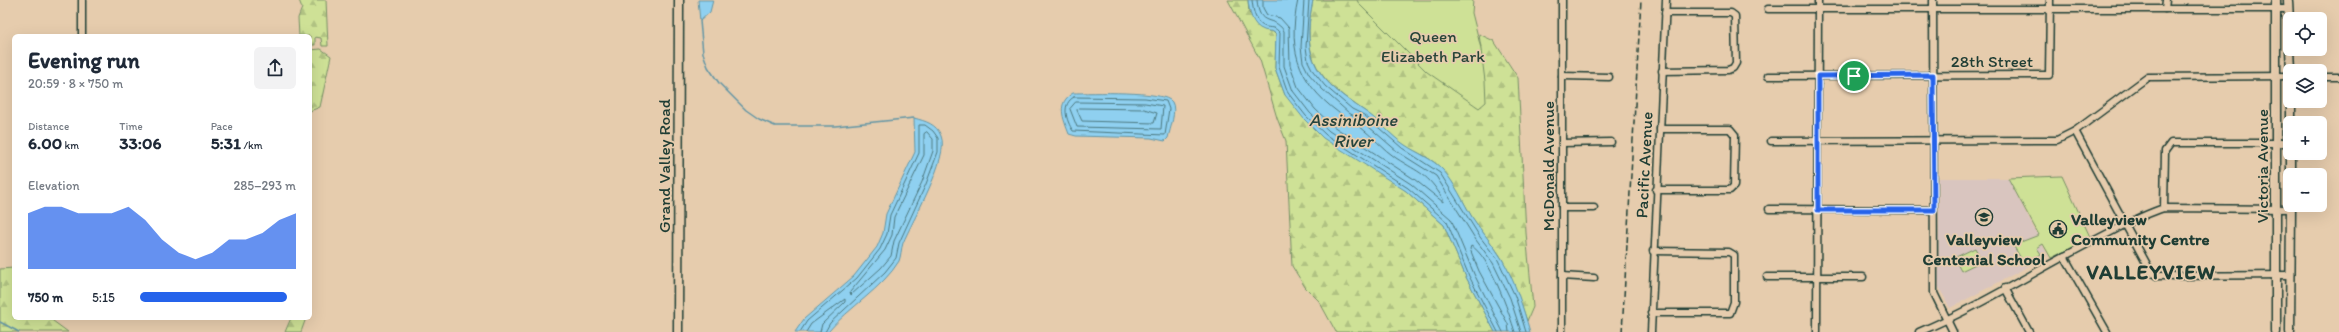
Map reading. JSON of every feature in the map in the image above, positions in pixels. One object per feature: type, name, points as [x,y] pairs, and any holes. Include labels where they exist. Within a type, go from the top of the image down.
[{"type":"main road","name":"Grand Valley Road","points":[[678,332],[679,0]]},
{"type":"main road","name":"Victoria Avenue","points":[[2276,0],[2276,332]]},
{"type":"main road","points":[[2288,0],[2288,12]]},
{"type":"main road","name":"Victoria Avenue","points":[[2290,212],[2290,332]]},
{"type":"street","points":[[82,0],[82,34]]},
{"type":"street","name":"McDonald Avenue","points":[[1562,0],[1562,332]]},
{"type":"street","name":"Pacific Avenue","points":[[1651,332],[1653,251],[1666,0]]},
{"type":"street","points":[[1817,332],[1818,0]]},
{"type":"street","points":[[1933,0],[1934,293],[1953,332]]},
{"type":"street","points":[[2049,9],[2050,0]]},
{"type":"street","points":[[2166,0],[2166,9]]},
{"type":"street","points":[[1768,9],[2288,9]]},
{"type":"street","name":"28th Street","points":[[1768,76],[2049,75],[2049,9]]},
{"type":"street","points":[[1662,71],[1728,70],[1733,68],[1736,63],[1735,16],[1731,13],[1666,13]]},
{"type":"street","points":[[1562,76],[1609,77]]},
{"type":"street","points":[[1771,141],[2056,140],[2075,131],[2148,77],[2283,76]]},
{"type":"street","points":[[2327,77],[2339,77]]},
{"type":"street","points":[[1656,190],[1730,190],[1734,186],[1735,134],[1733,131],[1730,129],[1660,129]]},
{"type":"street","points":[[2075,131],[2124,225],[2151,272],[2157,276],[2290,275]]},
{"type":"street","points":[[1562,143],[1610,142]]},
{"type":"street","points":[[2164,208],[2165,151],[2171,143],[2283,142]]},
{"type":"street","points":[[1562,208],[1594,208]]},
{"type":"street","points":[[1919,332],[1947,320],[2064,256],[2149,213],[2164,208],[2283,208]]},
{"type":"street","points":[[1769,209],[1934,210]]},
{"type":"street","points":[[1651,313],[1730,313],[1734,302],[1734,255],[1729,252],[1653,251]]},
{"type":"street","points":[[2064,256],[2107,332]]},
{"type":"street","points":[[1562,276],[1594,278]]},
{"type":"street","points":[[1767,277],[1863,277]]},
{"type":"street","points":[[2005,288],[2029,332]]},
{"type":"shaded area","name":"Valleyview Centenial School","points":[[1939,178],[2008,178],[2048,256],[1950,308],[1939,287]]},
{"type":"green space","points":[[299,0],[326,0],[328,46],[322,46],[321,38],[315,37],[315,45],[312,45],[312,34],[299,34],[298,18],[302,8]]},
{"type":"green space","points":[[1228,0],[1248,0],[1249,13],[1268,31],[1272,31],[1276,35],[1275,68],[1285,95],[1406,191],[1444,225],[1466,277],[1495,332],[1336,332],[1319,301],[1305,287],[1292,266],[1286,141],[1277,118],[1260,60]]},
{"type":"green space","name":"Queen Elizabeth Park","points":[[1313,0],[1473,0],[1472,13],[1505,143]]},
{"type":"green space","points":[[1313,0],[1357,0],[1359,4],[1427,72],[1479,108],[1486,102],[1479,34],[1494,41],[1518,78],[1526,233],[1533,307],[1527,321],[1516,290],[1502,259],[1476,223],[1447,176],[1435,163],[1405,146],[1371,116],[1336,90],[1325,79],[1317,67],[1312,54],[1309,39]]},
{"type":"green space","points":[[321,49],[331,56],[320,107],[312,110],[312,50]]},
{"type":"green space","points":[[2062,176],[2091,239],[2051,258],[2043,244],[2037,248],[2041,254],[2025,265],[2013,245],[2039,235],[2008,178]]},
{"type":"green space","points":[[1975,248],[1982,261],[1961,271],[1954,258]]},
{"type":"green space","points":[[12,268],[12,320],[52,320],[68,332],[0,332],[0,269]]},
{"type":"green space","points":[[290,320],[305,320],[301,332],[285,332]]},
{"type":"water","points":[[698,0],[713,0],[710,12],[700,21]]},
{"type":"water","name":"Assiniboine River","points":[[1248,0],[1313,0],[1309,39],[1311,54],[1317,67],[1325,79],[1349,101],[1371,116],[1400,141],[1425,156],[1443,170],[1455,187],[1472,217],[1507,267],[1518,294],[1530,332],[1495,332],[1466,277],[1444,225],[1406,191],[1323,138],[1304,119],[1285,95],[1275,68],[1276,34],[1260,28],[1254,22],[1250,13]]},
{"type":"water","points":[[1073,93],[1142,94],[1166,98],[1172,102],[1174,110],[1168,138],[1165,141],[1151,138],[1076,136],[1069,134],[1062,111],[1064,101]]},
{"type":"water","points":[[914,118],[926,122],[937,129],[941,136],[942,146],[935,173],[903,243],[899,261],[875,289],[836,323],[828,332],[795,332],[804,319],[854,276],[877,247],[883,233],[886,214],[915,152]]},
{"type":"waterway","points":[[700,21],[703,53],[708,67],[719,83],[746,110],[759,119],[775,126],[835,126],[914,118]]},
{"type":"waterway","points":[[0,322],[19,332]]},
{"type":"railway","points":[[1622,332],[1641,0]]},
{"type":"place","name":"Valleyview Centenial School","points":[[1984,217]]},
{"type":"place","name":"Valleyview Community Centre","points":[[2058,229]]},
{"type":"district","name":"VALLEYVIEW","points":[[2151,272]]},
{"type":"route","points":[[1933,75],[1934,210],[1818,210],[1818,76],[1854,76],[1933,75]]}]
